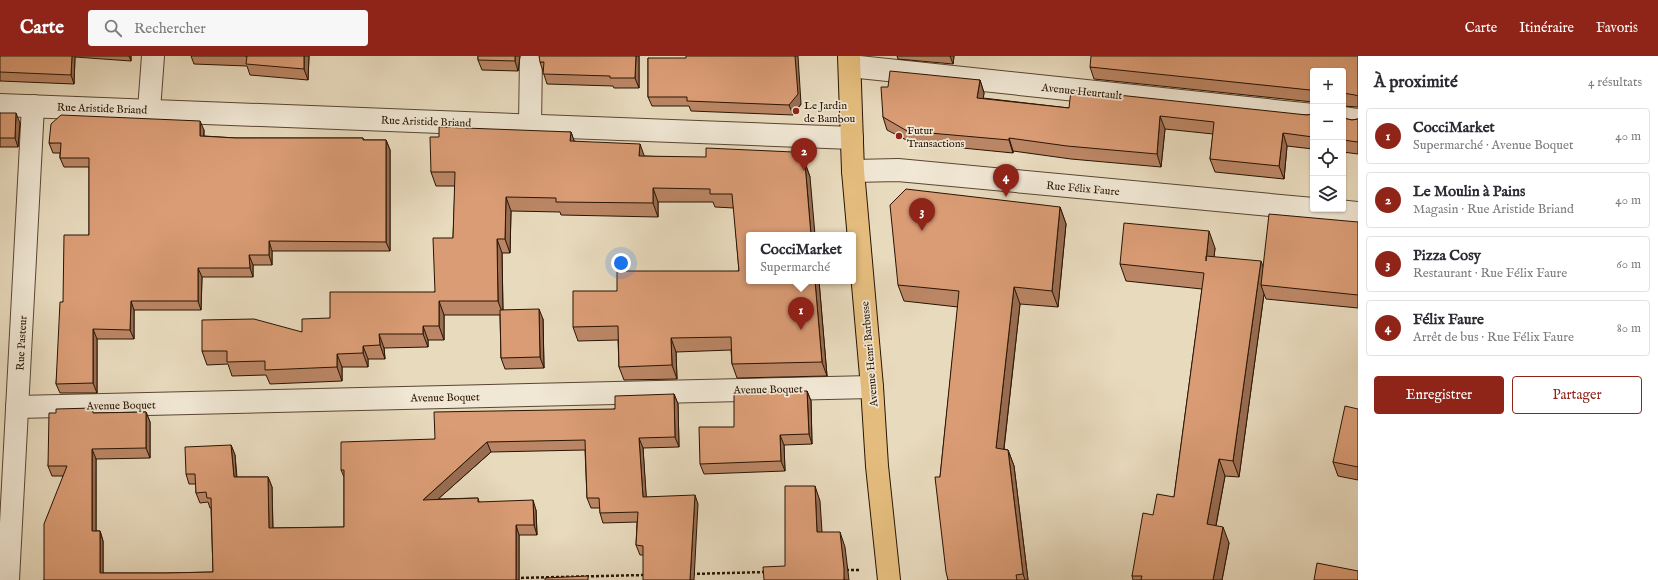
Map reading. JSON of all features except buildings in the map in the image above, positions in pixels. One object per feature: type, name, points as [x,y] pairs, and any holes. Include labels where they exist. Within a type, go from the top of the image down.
[{"type":"main road","name":"Avenue Henri Barbusse","points":[[850,61],[853,171],[872,387],[877,466],[888,575]]},
{"type":"street","points":[[149,110],[153,56]]},
{"type":"street","points":[[530,126],[531,56]]},
{"type":"street","name":"Avenue Heurtault","points":[[850,61],[1310,115]]},
{"type":"street","name":"Rue Aristide Briand","points":[[0,105],[852,138]]},
{"type":"street","name":"Rue Pasteur","points":[[8,580],[33,106]]},
{"type":"street","points":[[1346,118],[1358,120]]},
{"type":"street","name":"Rue Félix Faure","points":[[853,171],[898,170],[1310,208]]},
{"type":"street","points":[[1346,212],[1358,213]]},
{"type":"street","name":"Avenue Boquet","points":[[17,407],[872,387]]},
{"type":"path","points":[[840,570],[888,575]]},
{"type":"path","points":[[690,574],[769,572]]},
{"type":"path","points":[[512,573],[515,578],[650,575]]},
{"type":"place","name":"Le Jardin de Bambou","points":[[796,111]]},
{"type":"place","name":"Futur Transactions","points":[[899,136]]},
{"type":"place","name":"Le Moulin à Pains","points":[[804,171]]},
{"type":"place","name":"Félix Faure","points":[[1006,197]]},
{"type":"place","name":"Pizza Cosy","points":[[922,231]]},
{"type":"place","name":"CocciMarket","points":[[801,330]]}]
